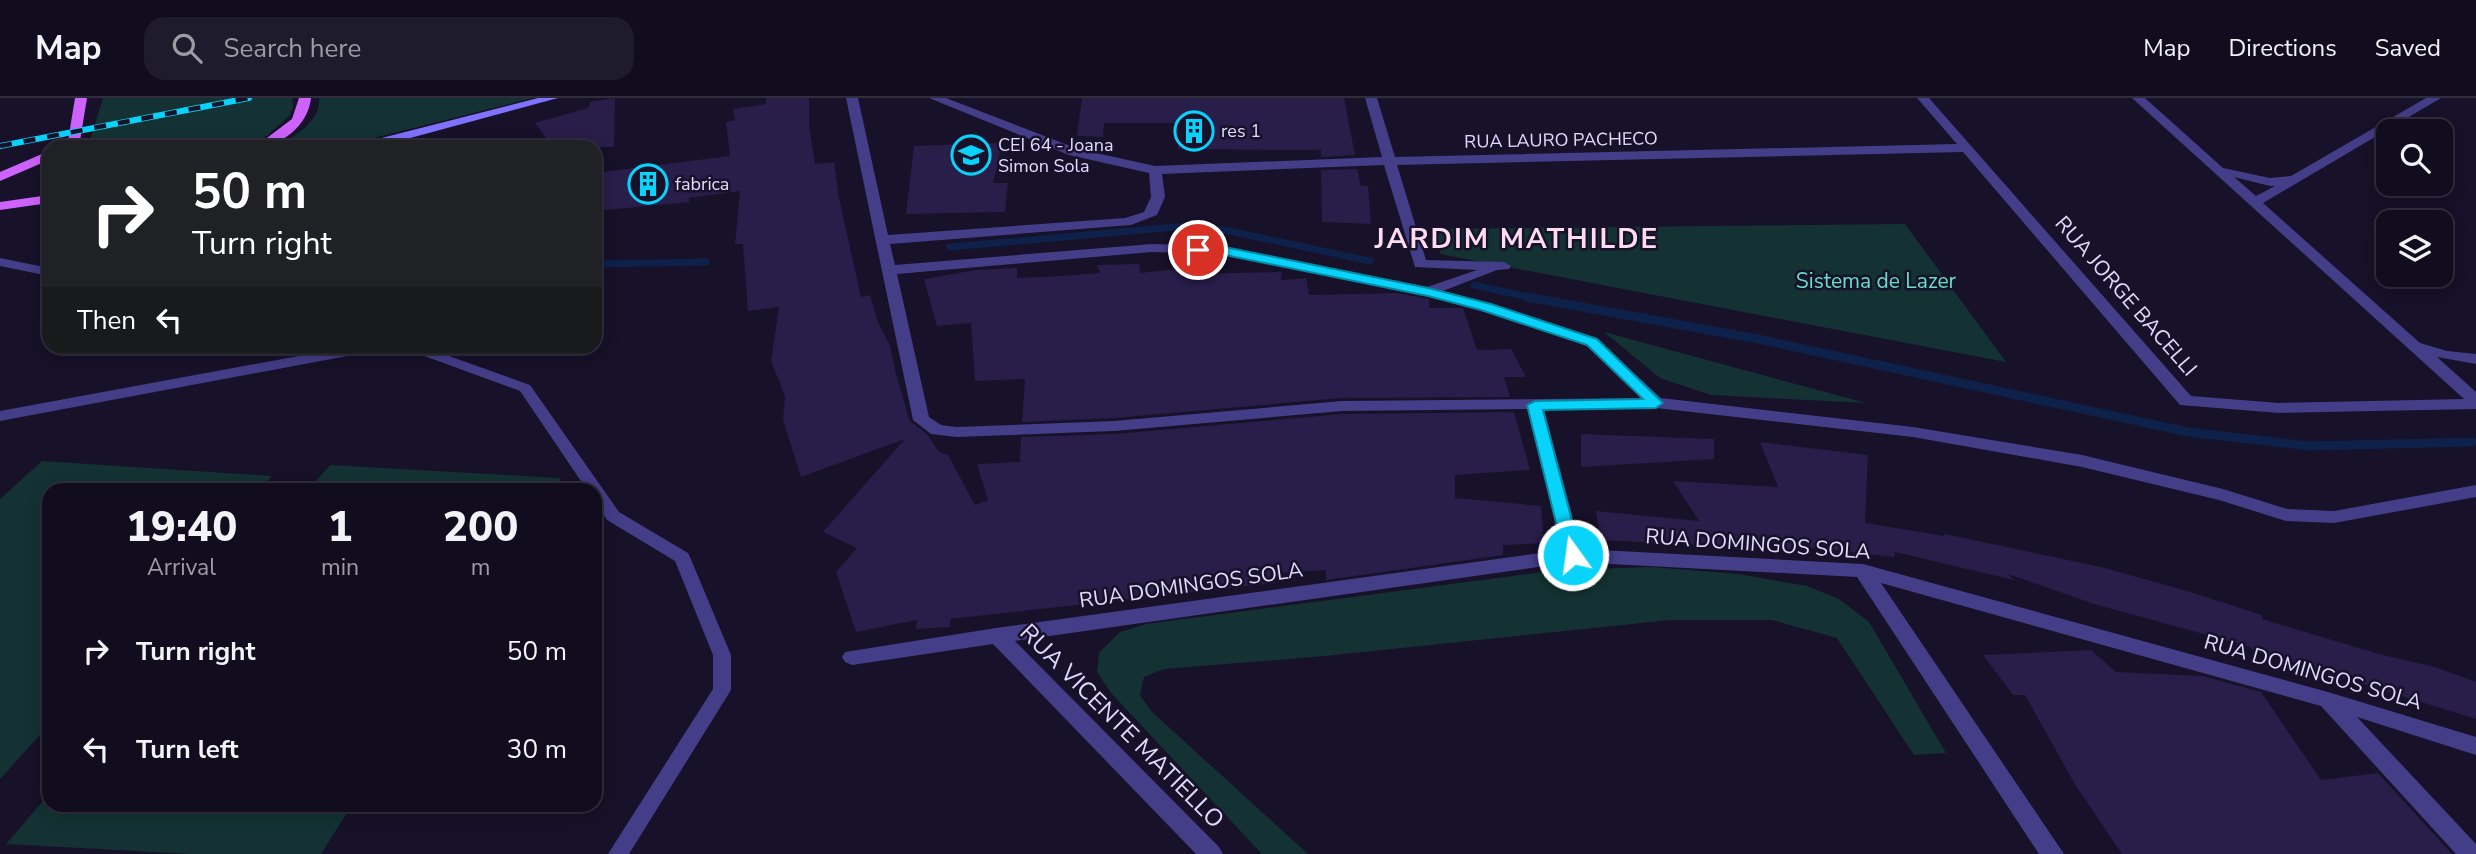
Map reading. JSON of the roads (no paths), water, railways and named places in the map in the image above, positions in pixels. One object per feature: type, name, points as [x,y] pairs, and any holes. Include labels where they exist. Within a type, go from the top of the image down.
[{"type":"main road","points":[[71,140],[81,98]]},
{"type":"main road","points":[[270,140],[297,120],[304,110],[305,98]]},
{"type":"main road","points":[[389,140],[552,98]]},
{"type":"main road","points":[[0,177],[42,158]]},
{"type":"main road","points":[[0,206],[42,200]]},
{"type":"street","points":[[852,98],[921,420],[937,429],[956,432],[1114,426],[1342,406],[1656,403],[1913,432],[2082,461],[2222,495],[2286,515],[2334,517],[2476,491]]},
{"type":"street","name":"RUA LAURO PACHECO","points":[[935,98],[1074,152],[1155,170],[1390,161],[1968,148]]},
{"type":"street","points":[[1371,98],[1420,264],[1504,266],[1428,292]]},
{"type":"street","name":"RUA JORGE BACELLI","points":[[1923,98],[2186,401],[2279,408],[2476,402]]},
{"type":"street","points":[[2138,98],[2476,402]]},
{"type":"street","points":[[2256,202],[2435,98]]},
{"type":"street","points":[[2218,168],[2270,182],[2294,180]]},
{"type":"street","points":[[882,240],[1125,222],[1150,215],[1158,197],[1155,170]]},
{"type":"street","points":[[890,270],[1152,248],[1220,250],[1428,292],[1486,307],[1592,342],[1656,403]]},
{"type":"street","points":[[2411,342],[2432,352],[2476,359]]},
{"type":"street","points":[[2456,384],[2476,368]]},
{"type":"street","points":[[1535,405],[1573,555]]},
{"type":"street","name":"RUA DOMINGOS SOLA","points":[[852,657],[1573,555],[1863,571],[2328,700],[2476,746]]},
{"type":"street","points":[[1863,571],[2052,854]]},
{"type":"street","name":"RUA VICENTE MATIELLO","points":[[996,635],[1211,854]]},
{"type":"street","points":[[2328,700],[2471,854]]},
{"type":"lane","points":[[0,262],[42,271]]},
{"type":"lane","points":[[0,416],[336,354]]},
{"type":"lane","points":[[431,354],[525,388],[590,483]]},
{"type":"lane","points":[[602,500],[613,516],[682,557],[722,655],[722,690],[618,854]]},
{"type":"waterway","points":[[950,247],[1187,226],[1224,230],[1370,261]]},
{"type":"waterway","points":[[602,264],[706,262]]},
{"type":"waterway","points":[[1474,285],[1532,298]]},
{"type":"waterway","points":[[1527,297],[1532,298]]},
{"type":"waterway","points":[[1532,298],[1758,339],[2188,432],[2309,446],[2472,442]]},
{"type":"waterway","points":[[1532,298],[1537,299]]},
{"type":"railway","points":[[0,146],[249,98]]},
{"type":"place","name":"res 1","points":[[1194,131]]},
{"type":"place","name":"CEI 64 - Joana Simon Sola","points":[[971,155]]},
{"type":"place","name":"fabrica","points":[[648,184]]},
{"type":"district","name":"JARDIM MATHILDE","points":[[1517,238]]},
{"type":"park label","name":"Sistema de Lazer","points":[[1876,281]]}]
